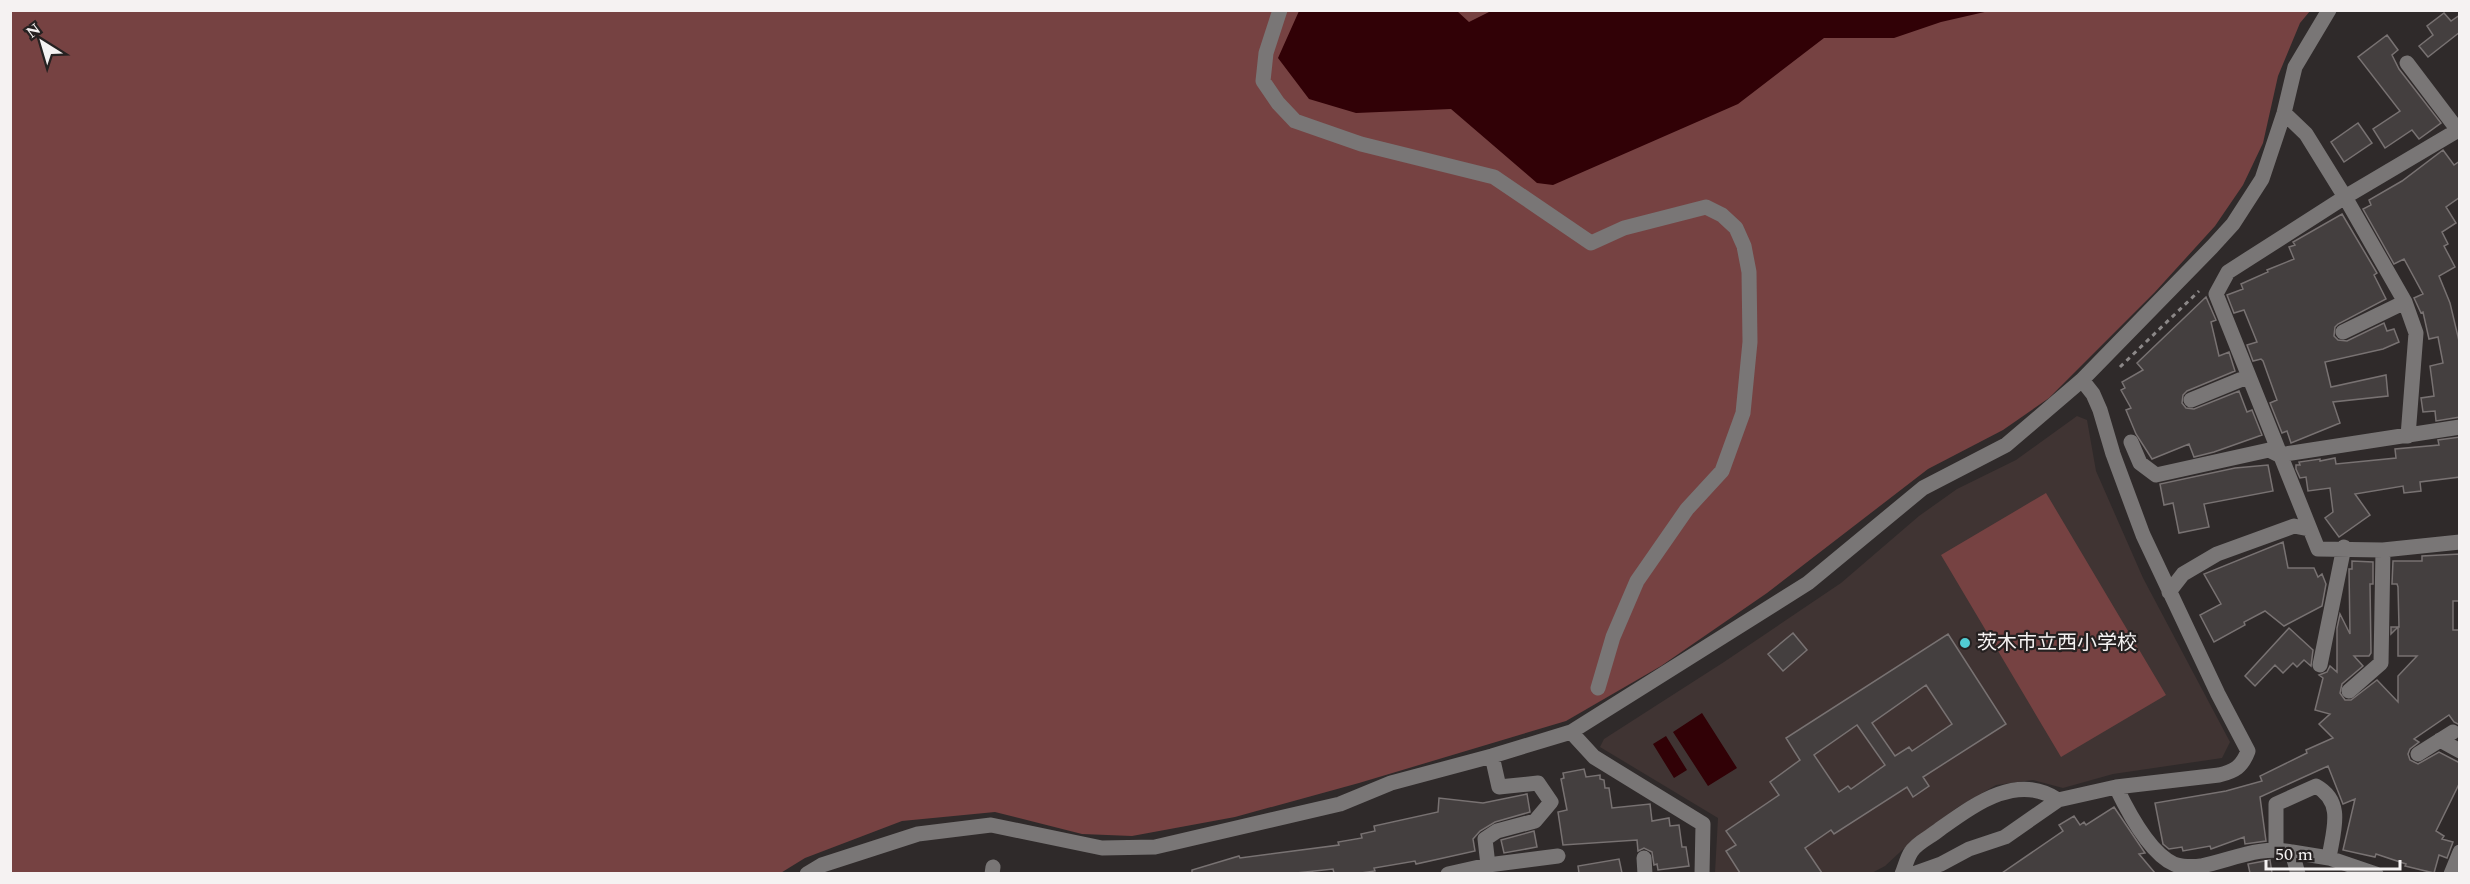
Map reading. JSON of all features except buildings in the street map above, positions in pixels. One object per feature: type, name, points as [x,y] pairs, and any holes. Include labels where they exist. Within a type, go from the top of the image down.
[{"type":"street","points":[[1280,10],[1266,52],[1263,81],[1278,104],[1296,121],[1361,144],[1494,177],[1591,243],[1624,228],[1706,207],[1722,215],[1736,228],[1744,246],[1749,272],[1750,342],[1743,414],[1722,471],[1687,509],[1636,581],[1613,637],[1598,688]]},
{"type":"street","points":[[807,873],[822,865],[918,834],[991,825],[1101,848],[1155,847],[1340,804],[1391,783],[1571,732],[1808,583],[1923,488],[2006,445],[2082,380],[2233,224],[2262,179],[2284,113],[2295,67],[2329,10]]},
{"type":"street","points":[[2407,63],[2458,129],[2345,197],[2228,272],[2216,294],[2318,549],[2383,550],[2460,542]]},
{"type":"street","points":[[2284,113],[2306,134],[2405,302],[2416,333],[2408,436]]},
{"type":"street","points":[[2343,332],[2405,302]]},
{"type":"street","points":[[2191,400],[2247,376]]},
{"type":"street","points":[[1913,873],[1941,864],[1969,849],[2006,837],[2058,800],[2116,787],[2226,773],[2243,764],[2248,751],[2143,535],[2113,454],[2100,410],[2093,394],[2082,380]]},
{"type":"street","points":[[2131,441],[2140,463],[2156,475],[2269,450],[2279,455],[2460,427]]},
{"type":"street","points":[[2169,592],[2183,574],[2217,555],[2294,526],[2309,529]]},
{"type":"street","points":[[2320,665],[2344,548]]},
{"type":"street","points":[[2349,691],[2380,663],[2383,550]]},
{"type":"street","points":[[1571,732],[1594,757],[1703,824],[1702,873]]},
{"type":"street","points":[[2418,754],[2453,732]]},
{"type":"street","points":[[2440,741],[2460,751]]},
{"type":"street","points":[[1488,865],[1485,839],[1497,831],[1535,821],[1551,802],[1538,783],[1499,787],[1492,756]]},
{"type":"street","points":[[2276,849],[2276,804],[2316,786],[2327,792],[2337,814],[2329,858]]},
{"type":"street","points":[[2116,787],[2128,813],[2155,849],[2174,864],[2199,866],[2240,855],[2276,849],[2329,858],[2376,873]]},
{"type":"street","points":[[1902,873],[1912,850],[1965,811],[1998,793],[2031,788],[2047,793],[2058,800]]},
{"type":"street","points":[[2292,852],[2298,873]]},
{"type":"street","points":[[2451,873],[2460,852]]},
{"type":"street","points":[[1448,873],[1558,856]]},
{"type":"path","points":[[2115,372],[2203,288]]},
{"type":"shaded area","points":[[10,11],[2310,11],[2300,23],[2278,76],[2263,143],[2243,185],[2215,226],[2155,292],[2049,398],[2003,430],[1928,469],[1767,593],[1661,666],[1566,721],[1359,783],[1235,817],[1132,836],[1082,834],[995,812],[902,821],[805,858],[779,874],[11,873]]},
{"type":"shaded area","points":[[1299,11],[1457,11],[1469,22],[1491,11],[1989,11],[1941,22],[1894,38],[1824,38],[1738,104],[1553,185],[1537,183],[1451,109],[1356,113],[1309,99],[1278,58]]},
{"type":"shaded area","name":"茨木市立西小学校","points":[[2077,416],[2087,420],[2096,471],[2143,578],[2230,742],[2222,758],[2113,774],[2063,788],[2033,780],[1996,785],[1958,807],[1913,840],[1885,866],[1870,874],[1715,873],[1718,818],[1600,747],[1604,739],[1841,583],[1919,516],[1957,489],[2016,460]]},
{"type":"shaded area","points":[[2046,493],[2166,695],[2061,757],[1941,555]]},
{"type":"shaded area","points":[[1702,713],[1737,768],[1708,786],[1673,732]]},
{"type":"shaded area","points":[[1666,736],[1687,770],[1674,778],[1653,744]]},
{"type":"place","name":"茨木市立西小学校","points":[[1965,643]]}]
